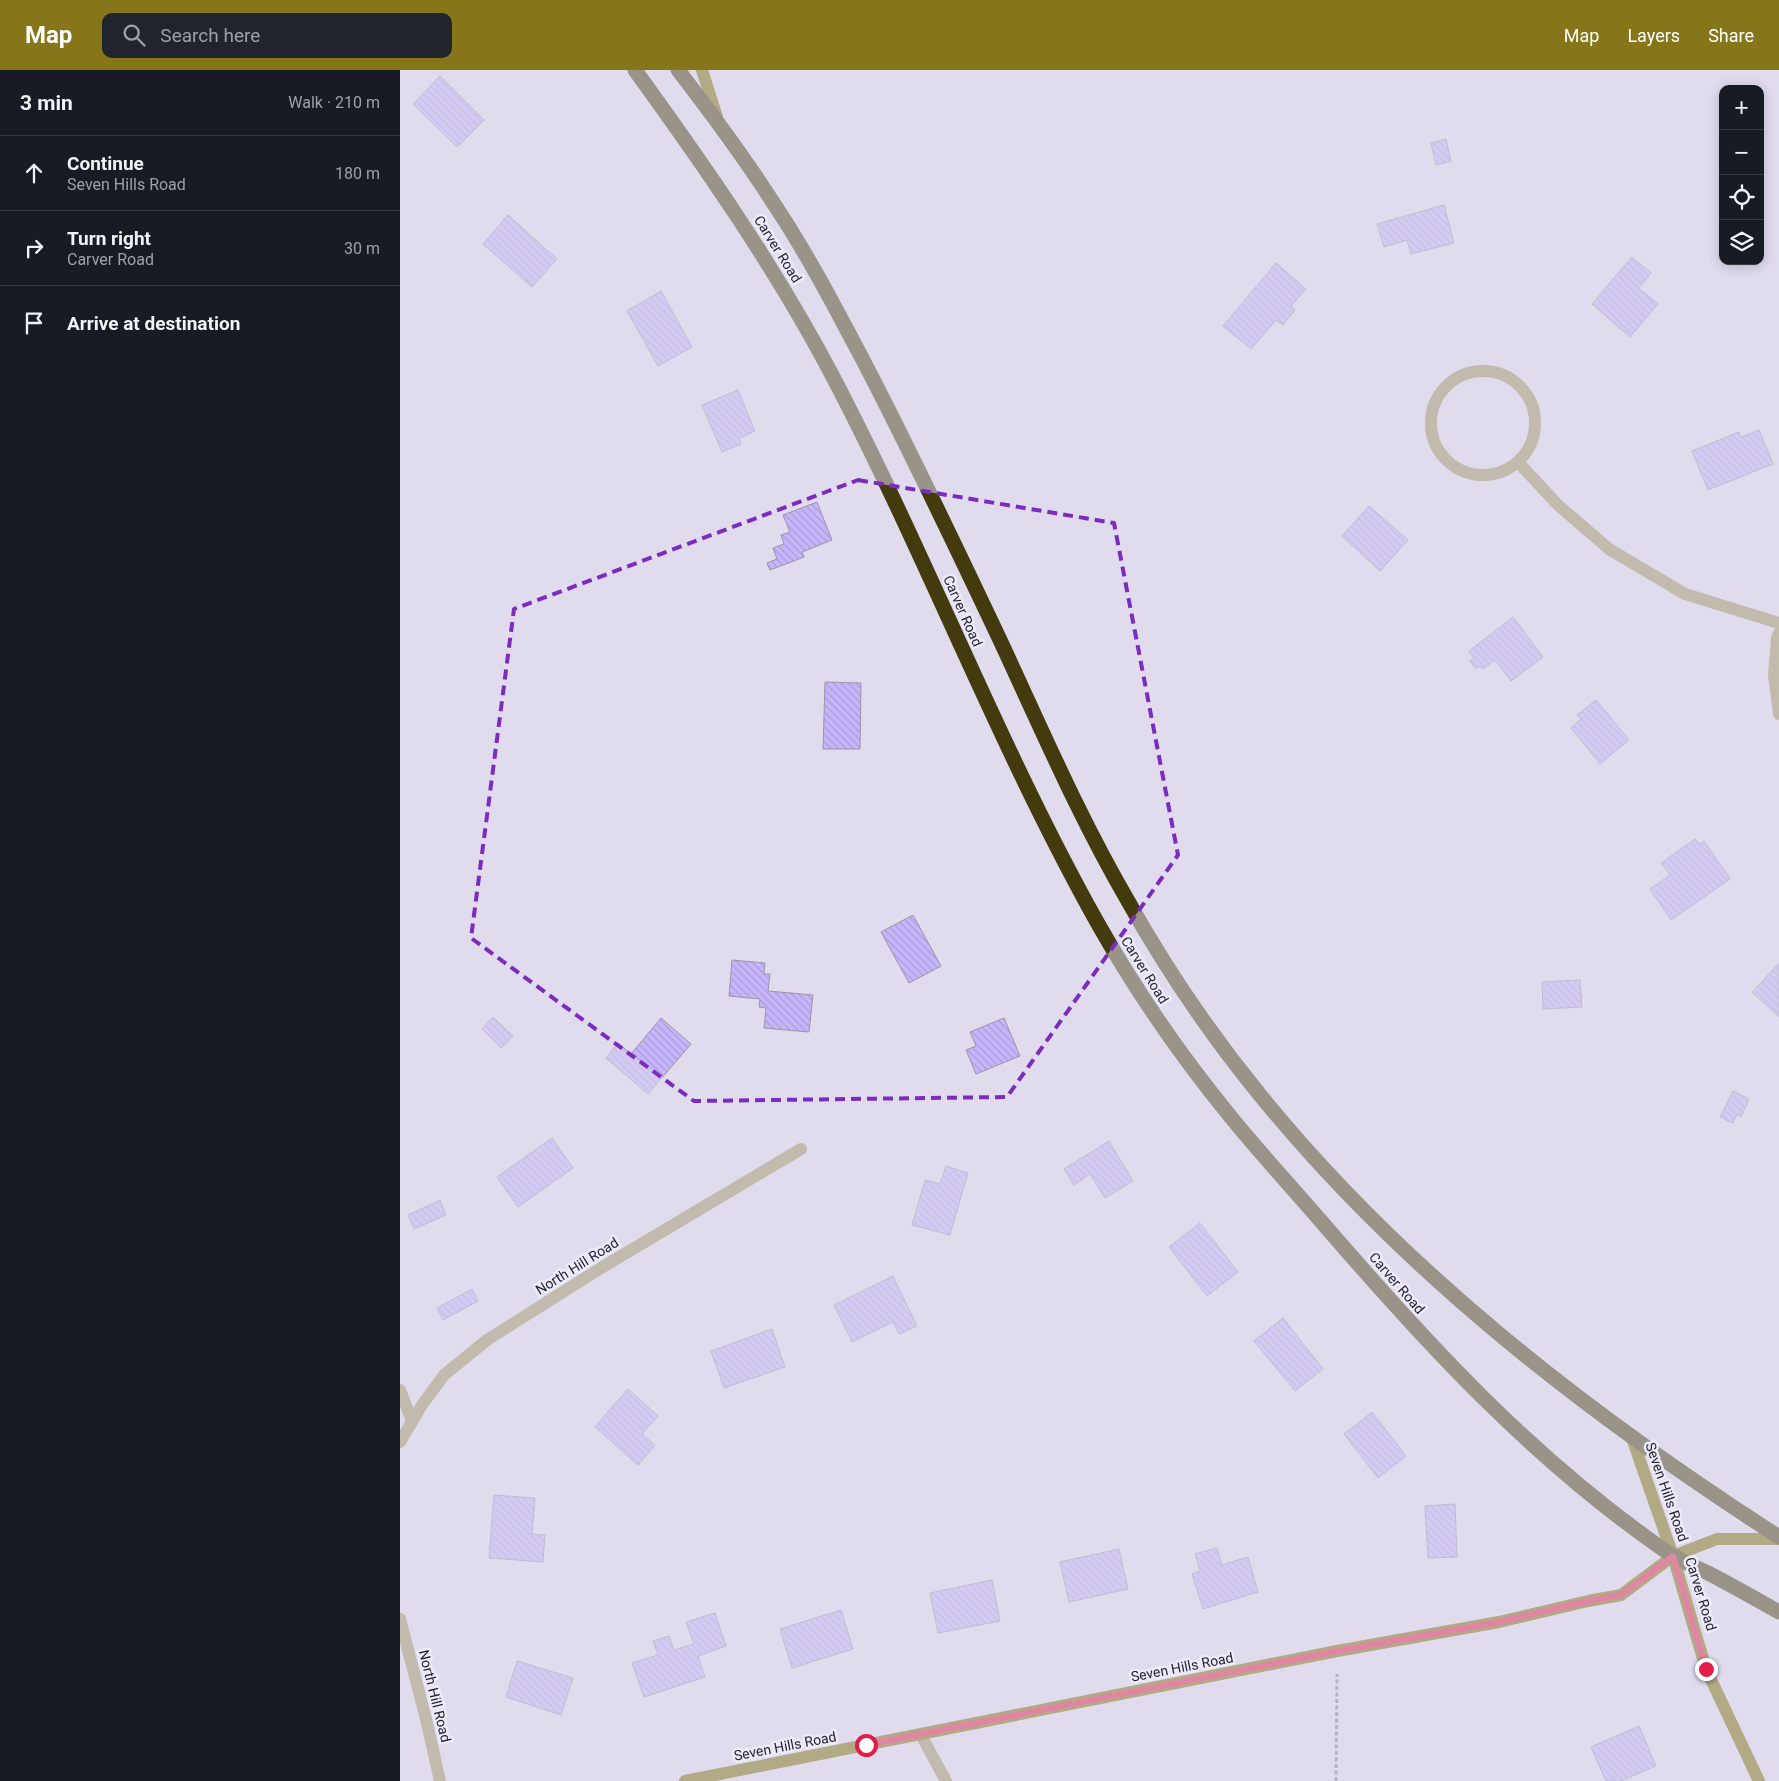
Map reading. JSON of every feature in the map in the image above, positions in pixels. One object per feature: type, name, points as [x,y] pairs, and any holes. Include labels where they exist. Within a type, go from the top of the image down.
[{"type":"highway","name":"Carver Road","points":[[635,70],[744,225],[833,376],[886,483],[990,710],[1044,822],[1087,904],[1124,968],[1172,1041],[1238,1125],[1376,1285],[1448,1363],[1490,1406],[1556,1466],[1629,1525],[1673,1556]]},
{"type":"highway","name":"Carver Road","points":[[678,70],[719,124],[778,209],[817,273],[888,407],[926,484],[1082,816],[1128,902],[1168,967],[1212,1032],[1259,1094],[1359,1206],[1478,1317],[1632,1438],[1710,1493],[1779,1538]]},
{"type":"highway","points":[[1673,1556],[1779,1612]]},
{"type":"street","points":[[702,70],[719,124]]},
{"type":"street","points":[[1491,370],[1507,376],[1521,386],[1530,400],[1535,416],[1534,433],[1529,449],[1518,462],[1503,472],[1486,476],[1468,474],[1452,466],[1440,453],[1432,437],[1430,419],[1434,402],[1444,387],[1458,376],[1474,371],[1491,370]]},
{"type":"street","points":[[1518,462],[1558,506],[1609,549],[1685,594],[1779,623]]},
{"type":"street","points":[[1779,633],[1774,675],[1779,714]]},
{"type":"street","name":"North Hill Road","points":[[400,1442],[444,1375],[488,1340],[601,1268],[801,1149]]},
{"type":"street","points":[[400,1390],[412,1421]]},
{"type":"street","name":"Seven Hills Road","points":[[1632,1438],[1673,1556]]},
{"type":"street","name":"Seven Hills Road","points":[[685,1781],[1337,1651],[1499,1622],[1621,1595],[1673,1556],[1716,1539],[1779,1538]]},
{"type":"street","name":"Carver Road","points":[[1673,1556],[1706,1669],[1759,1781]]},
{"type":"street","name":"North Hill Road","points":[[400,1619],[440,1781]]},
{"type":"street","points":[[921,1734],[946,1781]]},
{"type":"path","points":[[1336,1781],[1337,1651]]},
{"type":"highlighted area","points":[[858,480],[1114,523],[1178,855],[1007,1097],[694,1101],[471,938],[514,609]]},
{"type":"building","points":[[440,76],[484,120],[457,147],[413,104]]},
{"type":"building","points":[[1446,139],[1451,161],[1436,165],[1431,143]]},
{"type":"building","points":[[1444,205],[1454,243],[1411,254],[1407,240],[1384,247],[1377,224]]},
{"type":"building","points":[[508,215],[557,259],[532,287],[483,244]]},
{"type":"building","points":[[1632,257],[1651,273],[1639,288],[1658,304],[1630,337],[1592,304]]},
{"type":"building","points":[[1276,263],[1306,289],[1291,306],[1295,310],[1283,325],[1276,320],[1251,349],[1223,326]]},
{"type":"building","points":[[661,291],[692,347],[658,366],[627,311]]},
{"type":"building","points":[[738,390],[755,431],[739,438],[741,444],[722,452],[702,405]]},
{"type":"building","points":[[1759,430],[1773,464],[1708,490],[1692,451],[1739,432],[1741,437]]},
{"type":"building","points":[[817,502],[832,540],[802,552],[804,557],[770,570],[767,563],[777,559],[773,548],[784,544],[781,535],[790,532],[783,515]]},
{"type":"building","points":[[1369,506],[1408,540],[1380,571],[1342,536]]},
{"type":"building","points":[[1513,617],[1543,657],[1511,681],[1495,660],[1483,669],[1480,666],[1476,669],[1470,661],[1474,658],[1469,651]]},
{"type":"building","points":[[825,682],[861,683],[860,749],[823,749]]},
{"type":"building","points":[[1596,700],[1629,740],[1600,764],[1571,728],[1581,719],[1577,715]]},
{"type":"building","points":[[1695,839],[1699,844],[1704,841],[1730,879],[1671,920],[1650,889],[1670,875],[1661,863]]},
{"type":"building","points":[[913,915],[941,966],[909,983],[881,932]]},
{"type":"building","points":[[732,960],[765,963],[764,974],[770,974],[768,991],[813,995],[809,1032],[764,1028],[766,1008],[759,1007],[760,999],[729,996]]},
{"type":"building","points":[[1779,963],[1779,1017],[1752,992]]},
{"type":"building","points":[[1580,980],[1582,1007],[1543,1009],[1542,982]]},
{"type":"building","points":[[493,1017],[513,1036],[501,1048],[482,1029]]},
{"type":"building","points":[[661,1018],[691,1044],[648,1094],[606,1058],[618,1043],[631,1054]]},
{"type":"building","points":[[1004,1018],[1020,1056],[976,1074],[966,1050],[976,1046],[970,1032]]},
{"type":"building","points":[[1733,1091],[1749,1099],[1741,1117],[1737,1114],[1733,1123],[1720,1117]]},
{"type":"building","points":[[552,1138],[573,1168],[518,1207],[497,1177]]},
{"type":"building","points":[[1109,1141],[1133,1181],[1105,1198],[1090,1174],[1074,1185],[1064,1169]]},
{"type":"building","points":[[946,1166],[968,1173],[950,1235],[912,1225],[925,1180],[940,1184]]},
{"type":"building","points":[[440,1200],[446,1215],[414,1229],[408,1215]]},
{"type":"building","points":[[1200,1223],[1238,1272],[1207,1296],[1169,1247]]},
{"type":"building","points":[[893,1276],[917,1326],[899,1334],[893,1322],[852,1342],[834,1305]]},
{"type":"building","points":[[472,1289],[478,1301],[443,1320],[437,1308]]},
{"type":"building","points":[[1283,1318],[1323,1369],[1295,1391],[1254,1341]]},
{"type":"building","points":[[772,1329],[785,1367],[724,1388],[711,1351]]},
{"type":"building","points":[[628,1389],[658,1416],[642,1434],[655,1445],[638,1465],[595,1427]]},
{"type":"building","points":[[1372,1412],[1406,1456],[1378,1478],[1344,1434]]},
{"type":"building","points":[[494,1495],[535,1498],[532,1534],[545,1535],[543,1562],[489,1558]]},
{"type":"building","points":[[1455,1504],[1457,1557],[1428,1558],[1425,1506]]},
{"type":"building","points":[[1217,1548],[1222,1565],[1248,1557],[1258,1592],[1203,1609],[1192,1574],[1200,1571],[1195,1554]]},
{"type":"building","points":[[1119,1549],[1128,1589],[1069,1602],[1060,1562]]},
{"type":"building","points":[[992,1580],[1000,1621],[938,1633],[930,1593]]},
{"type":"building","points":[[841,1610],[853,1649],[792,1668],[780,1629]]},
{"type":"building","points":[[715,1613],[726,1646],[698,1656],[705,1677],[644,1697],[632,1663],[658,1655],[653,1641],[669,1636],[674,1650],[694,1644],[686,1622]]},
{"type":"building","points":[[517,1661],[573,1678],[561,1715],[506,1697]]},
{"type":"building","points":[[1639,1726],[1656,1766],[1621,1781],[1606,1781],[1591,1747]]},
{"type":"route","points":[[866,1745],[1337,1651],[1499,1622],[1621,1595],[1673,1556],[1706,1669]]}]
